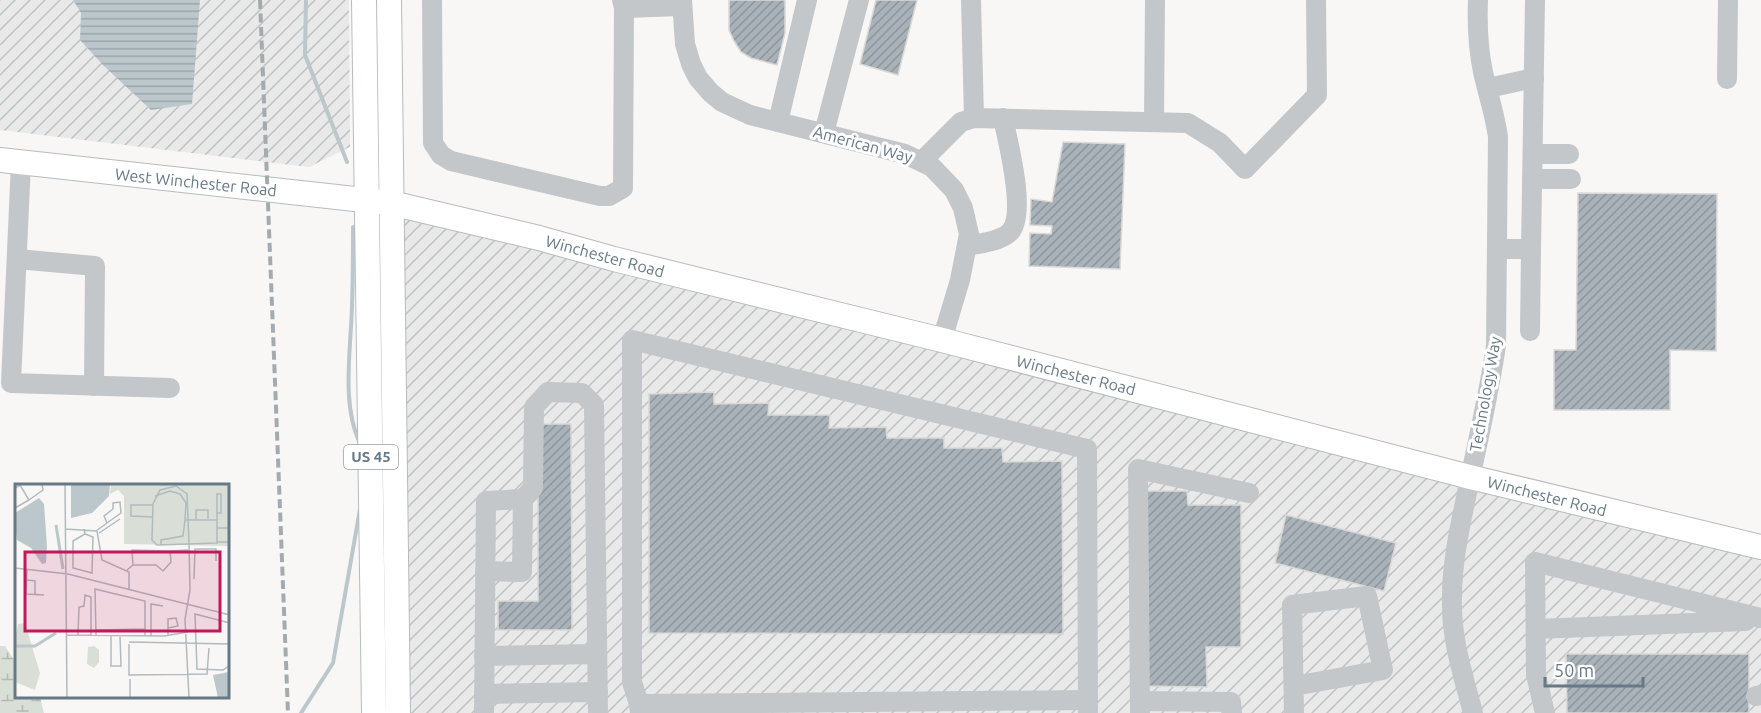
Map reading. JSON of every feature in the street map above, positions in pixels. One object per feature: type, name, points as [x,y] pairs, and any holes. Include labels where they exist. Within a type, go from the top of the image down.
[{"type":"main road","name":"US 45","points":[[364,0],[375,713]]},
{"type":"main road","name":"US 45","points":[[389,0],[398,713]]},
{"type":"main road","name":"West Winchester Road","points":[[10,162],[391,203]]},
{"type":"main road","name":"Winchester Road","points":[[391,203],[493,226],[614,259],[942,340],[1470,477],[1761,547]]},
{"type":"street","points":[[432,0],[433,143],[441,155],[451,161],[600,196],[609,196],[623,188],[623,4],[682,3]]},
{"type":"street","points":[[778,122],[807,0]]},
{"type":"street","points":[[824,133],[859,0]]},
{"type":"street","points":[[971,0],[974,118]]},
{"type":"street","points":[[1154,122],[1155,0]]},
{"type":"street","points":[[922,161],[961,122],[974,118],[1003,118],[1188,123],[1220,143],[1245,169],[1317,95],[1316,0]]},
{"type":"street","name":"Technology Way","points":[[1473,713],[1453,623],[1452,577],[1456,544],[1496,345],[1498,137],[1477,32],[1478,0]]},
{"type":"street","points":[[1530,331],[1535,0]]},
{"type":"street","points":[[1727,80],[1728,0]]},
{"type":"street","name":"American Way","points":[[682,3],[685,44],[691,64],[698,78],[722,102],[750,115],[905,154],[922,161],[945,179],[954,190],[968,224],[967,246],[960,280],[942,340]]},
{"type":"street","points":[[1488,88],[1534,78]]},
{"type":"street","points":[[967,246],[1002,238],[1012,230],[1018,203],[1003,118]]},
{"type":"street","points":[[1533,154],[1569,154]]},
{"type":"street","points":[[10,162],[17,259],[11,383],[170,388]]},
{"type":"street","points":[[1532,178],[1571,179]]},
{"type":"street","points":[[1497,249],[1531,249]]},
{"type":"street","points":[[17,259],[94,266],[94,386]]},
{"type":"street","points":[[632,340],[1087,449],[1088,706],[639,708],[632,682],[632,340]]},
{"type":"street","points":[[485,571],[522,572],[523,499],[533,488],[534,407],[548,392],[582,393],[594,405],[598,713]]},
{"type":"street","points":[[1232,713],[1232,702],[1140,707],[1138,469],[1249,493]]},
{"type":"street","points":[[523,499],[486,501],[484,703],[598,692]]},
{"type":"street","points":[[1545,713],[1536,675],[1535,562],[1761,619]]},
{"type":"street","points":[[1294,686],[1383,670],[1367,596],[1292,605],[1294,713]]},
{"type":"street","points":[[1536,629],[1761,619]]},
{"type":"street","points":[[484,656],[597,654]]},
{"type":"shaded area","points":[[0,0],[349,0],[350,147],[309,167],[0,130]]},
{"type":"shaded area","points":[[73,0],[200,0],[192,104],[151,110],[80,40],[81,13]]},
{"type":"shaded area","points":[[378,208],[1761,547],[1761,713],[381,713]]},
{"type":"green space","points":[[0,646],[5,646],[15,661],[15,698],[40,698],[44,713],[0,713]]},
{"type":"building","points":[[729,0],[785,0],[785,33],[777,65],[751,58],[741,52],[729,30]]},
{"type":"building","points":[[876,0],[917,0],[898,75],[860,64]]},
{"type":"building","points":[[1063,142],[1125,144],[1120,269],[1029,266],[1030,233],[1051,234],[1052,226],[1030,225],[1031,199],[1052,202]]},
{"type":"building","points":[[1578,193],[1717,194],[1716,351],[1670,350],[1670,410],[1554,410],[1554,350],[1576,350]]},
{"type":"building","points":[[714,392],[714,404],[769,403],[768,415],[830,415],[829,428],[886,427],[887,438],[944,438],[944,448],[1002,448],[1003,462],[1062,461],[1063,634],[649,633],[649,394]]},
{"type":"building","points":[[538,424],[571,424],[572,630],[498,630],[498,601],[538,601]]},
{"type":"building","points":[[1144,491],[1187,491],[1188,505],[1241,505],[1241,647],[1206,647],[1207,687],[1143,686]]},
{"type":"building","points":[[1286,515],[1396,543],[1384,591],[1275,563]]},
{"type":"building","points":[[1566,654],[1749,654],[1749,713],[1567,713]]},
{"type":"waterway","points":[[306,0],[305,55],[347,162]]},
{"type":"waterway","points":[[353,227],[353,286],[348,376],[354,428],[360,443]]},
{"type":"waterway","points":[[301,713],[333,663],[360,509]]},
{"type":"railway","points":[[260,0],[288,713]]}]
